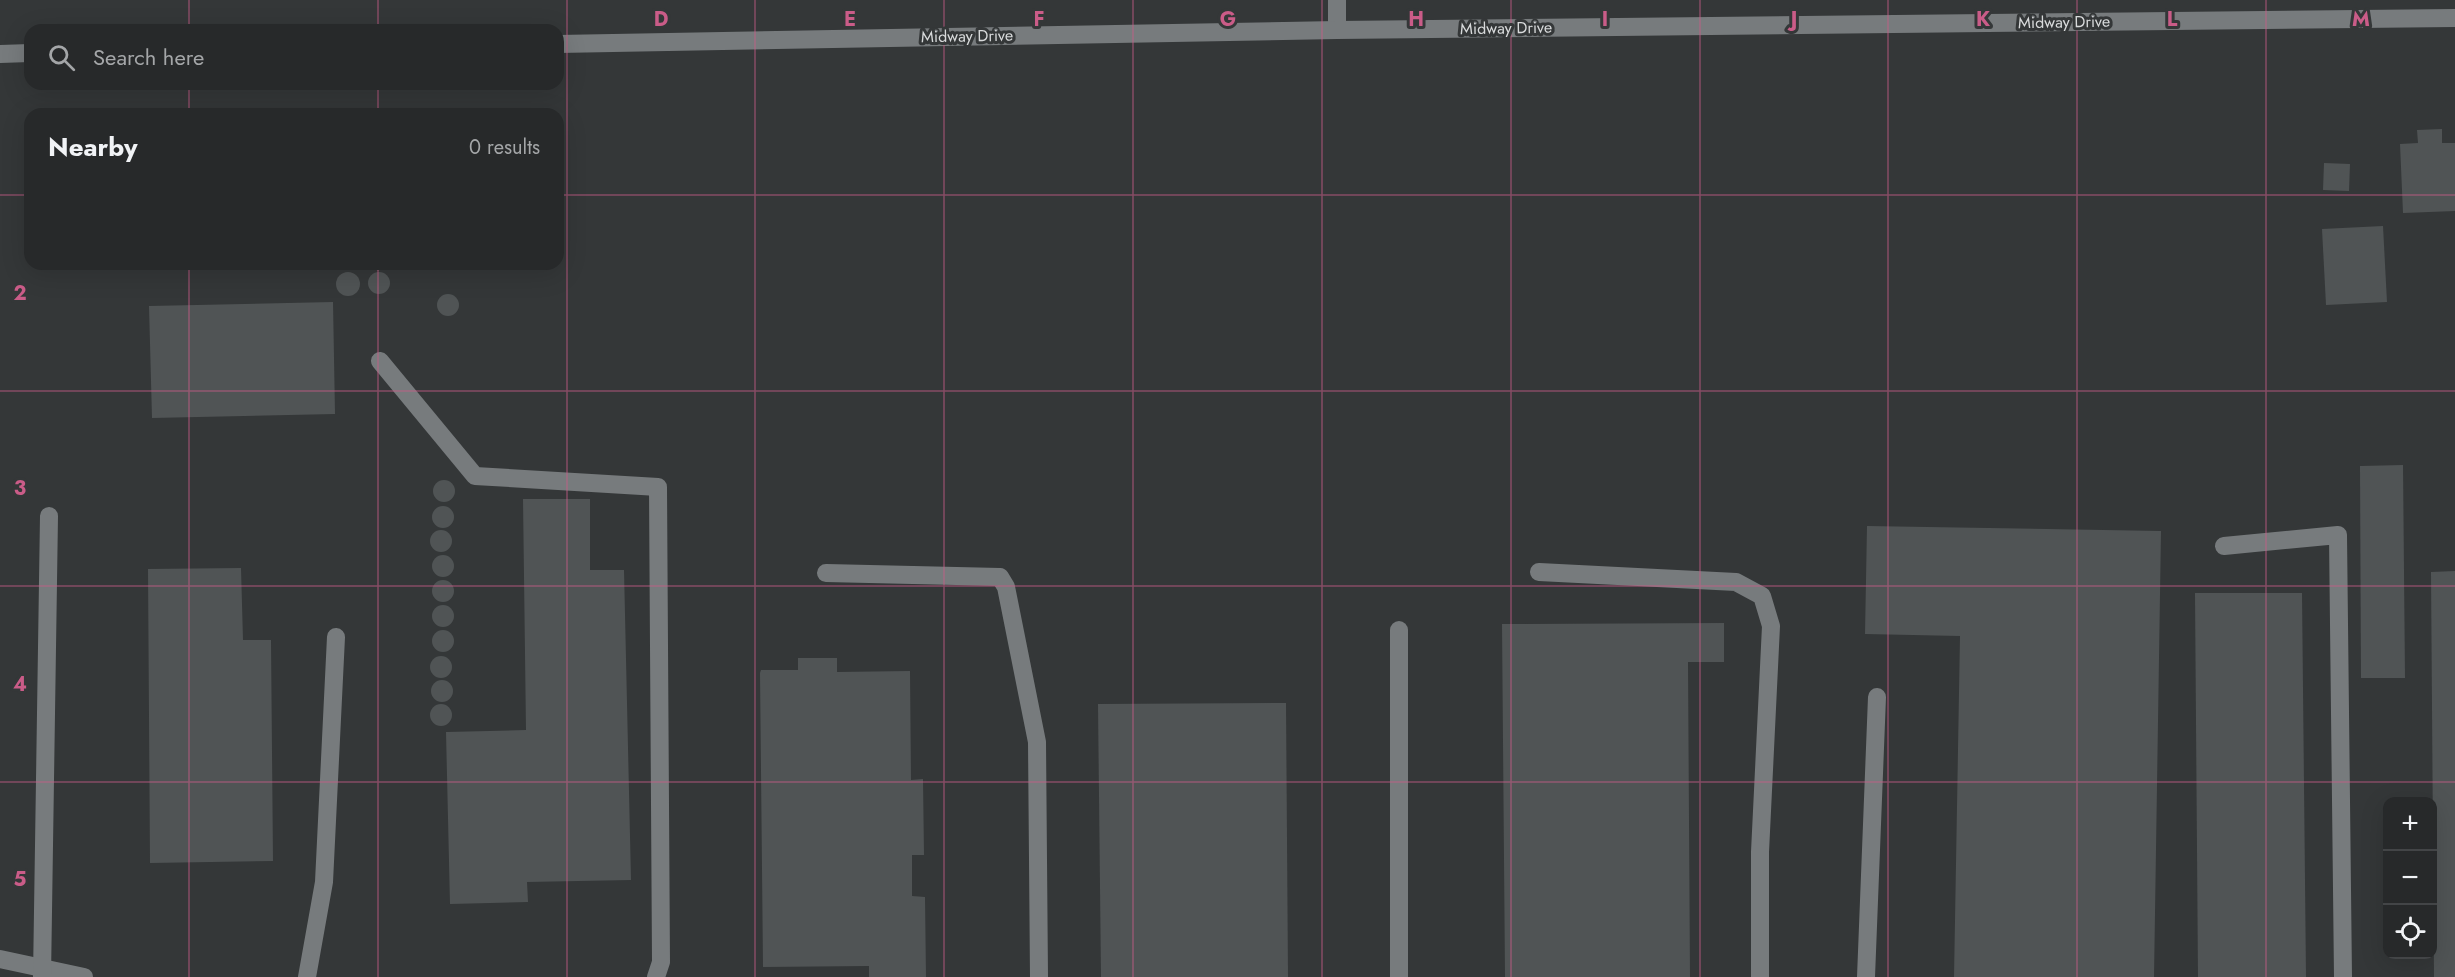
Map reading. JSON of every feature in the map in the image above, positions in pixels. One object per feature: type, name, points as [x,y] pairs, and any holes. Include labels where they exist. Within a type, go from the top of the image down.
[{"type":"street","points":[[1337,0],[1337,30]]},
{"type":"street","name":"Midway Drive","points":[[564,44],[1337,30],[2455,18]]},
{"type":"street","points":[[0,54],[24,53]]},
{"type":"street","points":[[380,361],[475,476],[658,487],[661,962],[656,977]]},
{"type":"street","points":[[42,973],[49,516]]},
{"type":"street","points":[[2224,546],[2338,535],[2343,977]]},
{"type":"street","points":[[1539,572],[1736,582],[1762,596],[1771,626],[1760,852],[1760,977]]},
{"type":"street","points":[[825,573],[1000,577],[1006,587],[1037,742],[1039,977]]},
{"type":"street","points":[[1399,630],[1399,977]]},
{"type":"street","points":[[307,977],[324,882],[336,637]]},
{"type":"street","points":[[1866,977],[1877,697]]},
{"type":"street","points":[[0,959],[42,973],[84,977]]},
{"type":"building","points":[[2442,129],[2442,143],[2455,143],[2455,211],[2403,213],[2400,144],[2418,143],[2417,130]]},
{"type":"building","points":[[2324,163],[2350,164],[2349,191],[2323,190]]},
{"type":"building","points":[[2383,226],[2387,302],[2326,305],[2322,229]]},
{"type":"building","points":[[348,272],[356,276],[360,284],[356,292],[348,296],[340,292],[336,284],[340,276]]},
{"type":"building","points":[[379,272],[387,275],[390,283],[387,291],[379,294],[371,291],[368,283],[371,275]]},
{"type":"building","points":[[448,294],[456,297],[459,305],[456,313],[448,316],[440,313],[437,305],[440,297]]},
{"type":"building","points":[[333,302],[335,414],[152,418],[149,306]]},
{"type":"building","points":[[2403,465],[2405,678],[2361,678],[2360,466]]},
{"type":"building","points":[[444,480],[452,483],[455,491],[452,499],[444,502],[436,499],[433,491],[436,483]]},
{"type":"building","points":[[523,499],[590,499],[590,570],[624,570],[631,880],[527,882],[528,902],[450,904],[446,732],[526,730]]},
{"type":"building","points":[[443,506],[451,509],[454,517],[451,525],[443,528],[435,525],[432,517],[435,509]]},
{"type":"building","points":[[1867,526],[2161,531],[2154,977],[1954,977],[1960,636],[1865,634]]},
{"type":"building","points":[[441,530],[449,533],[452,541],[449,549],[441,552],[433,549],[430,541],[433,533]]},
{"type":"building","points":[[443,555],[451,558],[454,566],[451,574],[443,577],[435,574],[432,566],[435,558]]},
{"type":"building","points":[[241,568],[243,640],[271,640],[273,861],[150,863],[148,569]]},
{"type":"building","points":[[2455,571],[2455,977],[2434,977],[2434,959],[2437,959],[2437,797],[2433,797],[2431,572]]},
{"type":"building","points":[[443,580],[451,583],[454,591],[451,599],[443,602],[435,599],[432,591],[435,583]]},
{"type":"building","points":[[2195,593],[2302,593],[2306,977],[2198,977]]},
{"type":"building","points":[[443,605],[451,608],[454,616],[451,624],[443,627],[435,624],[432,616],[435,608]]},
{"type":"building","points":[[1724,623],[1724,662],[1688,662],[1690,977],[1505,977],[1502,624]]},
{"type":"building","points":[[443,630],[451,633],[454,641],[451,649],[443,652],[435,649],[432,641],[435,633]]},
{"type":"building","points":[[441,656],[449,659],[452,667],[449,675],[441,678],[433,675],[430,667],[433,659]]},
{"type":"building","points":[[798,658],[837,658],[837,672],[910,671],[911,780],[923,779],[924,855],[912,855],[912,896],[925,897],[926,977],[869,977],[869,966],[763,967],[760,673],[761,670],[798,670]]},
{"type":"building","points":[[442,680],[450,683],[453,691],[450,699],[442,702],[434,699],[431,691],[434,683]]},
{"type":"building","points":[[1286,703],[1288,977],[1101,977],[1098,704]]},
{"type":"building","points":[[441,704],[449,707],[452,715],[449,723],[441,726],[433,723],[430,715],[433,707]]}]
